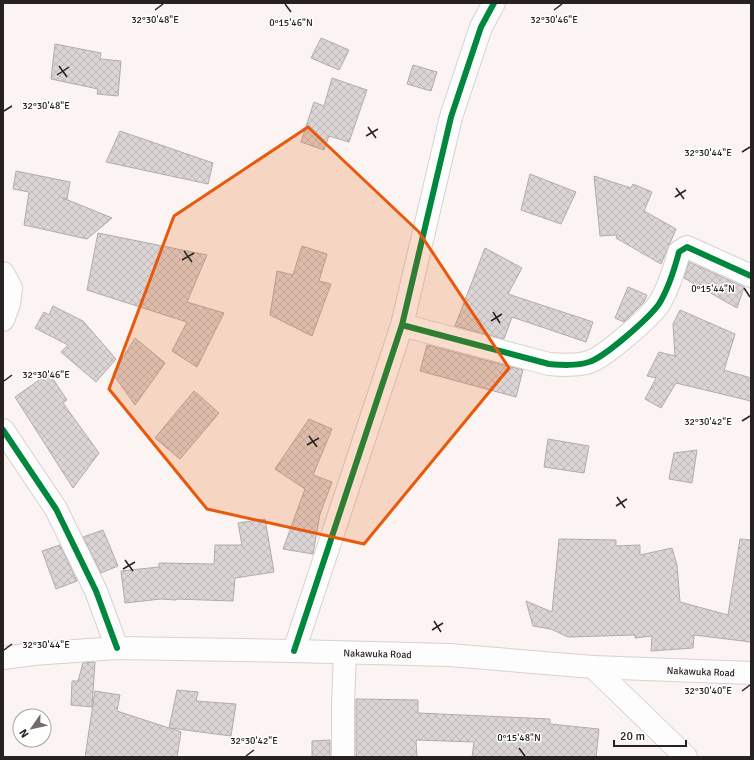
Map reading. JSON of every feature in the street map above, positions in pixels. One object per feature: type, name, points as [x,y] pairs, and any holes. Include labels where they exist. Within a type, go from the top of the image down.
[{"type":"street","points":[[294,651],[402,325],[451,117],[481,27],[494,3]]},
{"type":"street","points":[[402,325],[549,364],[582,363],[604,354],[636,328],[659,304],[679,252],[684,248],[687,247],[751,276]]},
{"type":"street","points":[[3,273],[10,288],[9,304],[3,320]]},
{"type":"street","points":[[3,430],[56,509],[96,590],[117,648]]},
{"type":"street","name":"Nakawuka Road","points":[[3,658],[33,654],[117,648],[294,651],[449,655],[593,667],[751,673]]},
{"type":"street","points":[[343,757],[343,704],[346,653]]},
{"type":"street","points":[[593,667],[686,757]]},
{"type":"highlighted area","points":[[308,127],[419,232],[509,368],[364,544],[207,509],[109,389],[174,216]]},
{"type":"building","points":[[321,38],[349,50],[339,70],[311,58]]},
{"type":"building","points":[[55,44],[101,53],[100,59],[121,61],[118,96],[97,94],[98,89],[51,79]]},
{"type":"building","points":[[413,65],[437,72],[431,91],[407,84]]},
{"type":"building","points":[[332,78],[367,90],[349,142],[329,136],[324,150],[301,142],[314,102],[324,106]]},
{"type":"building","points":[[120,131],[213,163],[208,184],[106,162]]},
{"type":"building","points":[[16,171],[70,182],[67,199],[63,198],[112,218],[87,239],[24,225],[29,192],[13,189]]},
{"type":"building","points":[[530,174],[576,192],[561,224],[521,210]]},
{"type":"building","points":[[594,176],[631,188],[633,184],[652,192],[644,211],[676,229],[661,264],[616,238],[617,235],[600,236]]},
{"type":"building","points":[[98,233],[207,255],[187,302],[224,313],[197,367],[172,351],[187,322],[87,290]]},
{"type":"building","points":[[302,246],[327,254],[319,281],[331,284],[312,336],[270,315],[277,271],[293,275]]},
{"type":"building","points":[[485,248],[522,268],[508,294],[593,322],[586,342],[512,317],[504,339],[455,326]]},
{"type":"building","points":[[689,262],[744,287],[737,308],[684,278]]},
{"type":"building","points":[[628,287],[647,295],[644,302],[624,322],[615,318]]},
{"type":"building","points":[[53,306],[83,321],[116,359],[96,382],[61,352],[68,345],[35,328],[44,312],[49,315]]},
{"type":"building","points":[[680,310],[735,334],[724,370],[751,378],[751,401],[676,383],[661,408],[645,399],[656,378],[647,376],[659,352],[675,356],[673,324]]},
{"type":"building","points":[[135,338],[165,363],[135,405],[113,374]]},
{"type":"building","points":[[427,345],[523,370],[516,397],[420,371]]},
{"type":"building","points":[[49,373],[67,400],[63,403],[99,453],[73,488],[15,397]]},
{"type":"building","points":[[194,391],[219,413],[180,459],[155,438]]},
{"type":"building","points":[[309,419],[332,429],[313,475],[332,482],[320,514],[313,554],[283,549],[305,489],[275,469]]},
{"type":"building","points":[[548,439],[589,446],[584,473],[544,467]]},
{"type":"building","points":[[697,450],[692,483],[669,479],[674,453]]},
{"type":"building","points":[[265,519],[274,572],[235,578],[233,601],[161,599],[125,603],[121,571],[159,567],[159,563],[214,564],[215,545],[242,545],[238,523]]},
{"type":"building","points":[[103,530],[118,566],[101,573],[83,537]]},
{"type":"building","points":[[559,539],[616,540],[616,546],[640,545],[640,555],[672,548],[677,565],[680,602],[728,615],[740,539],[751,540],[751,642],[694,635],[693,648],[651,651],[652,636],[635,638],[635,635],[568,637],[551,629],[533,626],[526,601],[552,612]]},
{"type":"building","points":[[60,545],[77,581],[56,589],[42,551]]},
{"type":"building","points":[[95,662],[92,707],[71,705],[72,681],[78,681],[83,663]]},
{"type":"building","points":[[177,690],[198,692],[196,701],[236,704],[231,736],[170,728],[181,732],[177,757],[85,757],[95,691],[120,695],[117,711],[169,728]]},
{"type":"building","points":[[356,699],[418,700],[418,713],[550,719],[550,724],[599,729],[596,757],[472,757],[474,742],[416,740],[417,757],[356,757]]},
{"type":"building","points":[[330,740],[330,757],[312,757],[312,741]]},
{"type":"cycle path","points":[[294,651],[402,325],[451,117],[481,27],[494,3]]},
{"type":"cycle path","points":[[402,325],[549,364],[579,364],[589,362],[605,353],[637,327],[654,310],[665,292],[679,252],[687,247],[751,276]]},
{"type":"cycle path","points":[[3,430],[56,509],[96,591],[117,648]]}]
